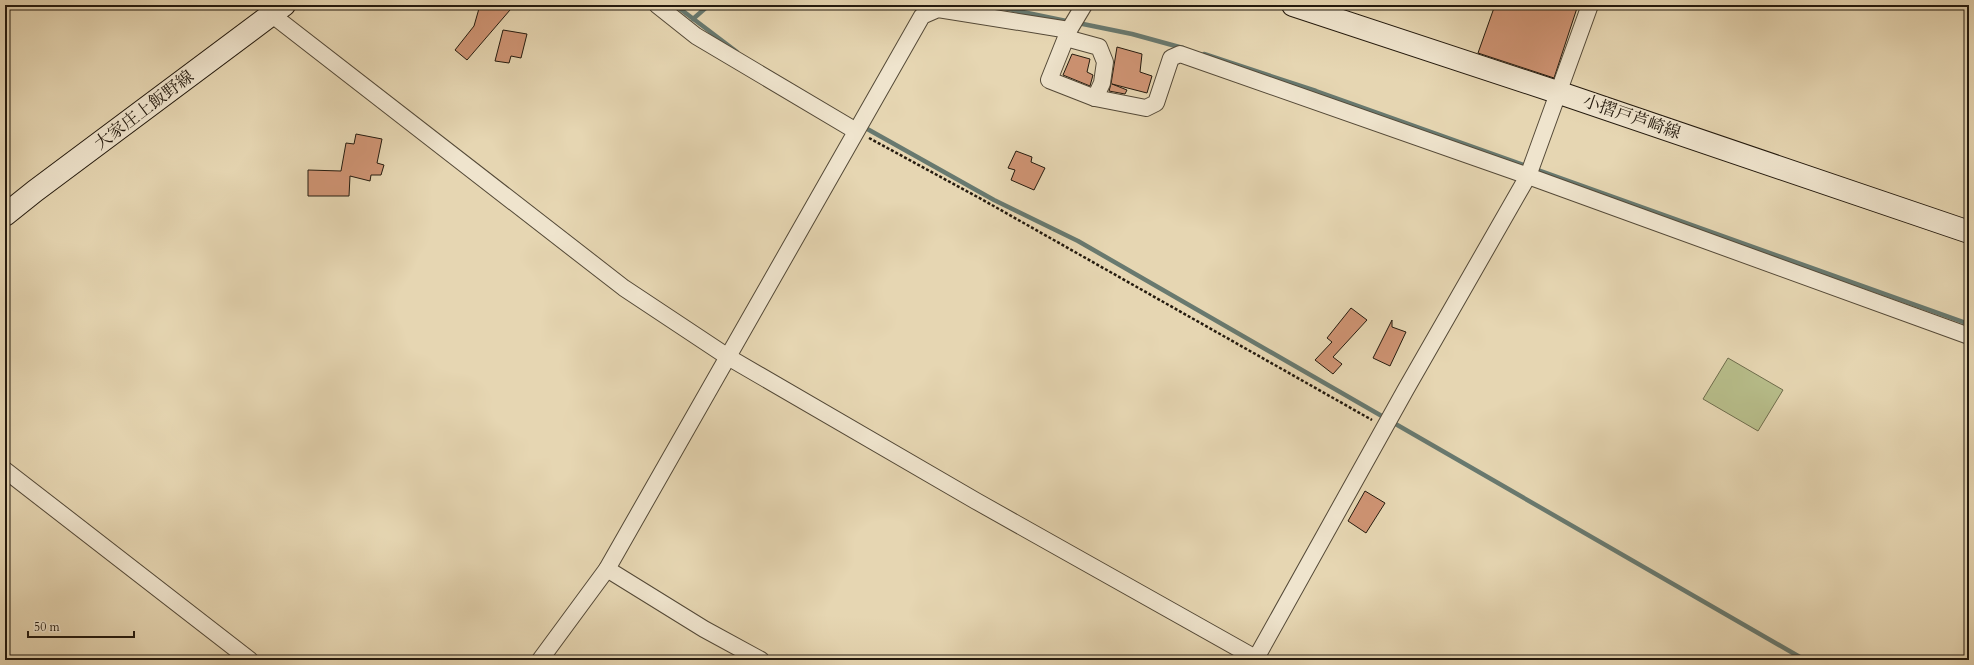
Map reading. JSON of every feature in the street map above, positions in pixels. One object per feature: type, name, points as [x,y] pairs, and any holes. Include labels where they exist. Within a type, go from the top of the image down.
[{"type":"main road","name":"小摺戸芦崎線","points":[[1300,6],[1967,227]]},
{"type":"main road","name":"大家庄上飯野線","points":[[5,215],[35,190],[271,8]]},
{"type":"street","points":[[657,5],[696,36],[856,131]]},
{"type":"street","points":[[1084,5],[1068,34],[1049,80],[1096,98],[1146,108],[1156,103],[1171,58],[1180,54],[1528,176],[1969,336]]},
{"type":"street","points":[[271,8],[624,288],[728,357],[976,501],[1257,659],[1384,428],[1528,176],[1560,93],[1590,5]]},
{"type":"street","points":[[540,660],[606,569],[922,16],[938,9],[1068,34],[1099,47],[1106,62],[1102,83],[1096,98]]},
{"type":"street","points":[[5,470],[250,660]]},
{"type":"street","points":[[606,569],[704,628],[761,660]]},
{"type":"path","points":[[856,131],[990,204],[1384,428]]},
{"type":"green space","points":[[1728,358],[1783,390],[1758,431],[1703,399]]},
{"type":"building","points":[[480,5],[496,5],[510,10],[467,60],[455,50],[474,26]]},
{"type":"building","points":[[1495,5],[1578,5],[1554,78],[1478,53]]},
{"type":"building","points":[[503,30],[527,34],[521,58],[511,56],[509,63],[495,61]]},
{"type":"building","points":[[1117,47],[1142,54],[1140,72],[1152,76],[1147,93],[1112,84],[1127,90],[1125,94],[1109,91]]},
{"type":"building","points":[[1072,54],[1090,59],[1087,72],[1093,75],[1090,86],[1063,75]]},
{"type":"building","points":[[356,134],[382,139],[377,163],[384,165],[381,175],[371,175],[370,181],[350,176],[349,196],[308,196],[308,170],[341,171],[346,143],[354,144]]},
{"type":"building","points":[[1016,151],[1032,157],[1031,162],[1045,168],[1034,190],[1011,180],[1015,170],[1008,168]]},
{"type":"building","points":[[1351,308],[1367,320],[1333,357],[1342,364],[1333,374],[1315,360],[1332,342],[1327,338]]},
{"type":"building","points":[[1392,320],[1392,327],[1406,332],[1390,366],[1373,358]]},
{"type":"building","points":[[1365,491],[1385,503],[1366,533],[1348,521]]},
{"type":"waterway","points":[[675,5],[737,52]]},
{"type":"waterway","points":[[693,19],[709,5]]},
{"type":"waterway","points":[[990,5],[1071,22]]},
{"type":"waterway","points":[[1078,23],[1132,34],[1183,48]]},
{"type":"waterway","points":[[1204,54],[1316,91],[1969,324]]},
{"type":"waterway","points":[[862,126],[994,200],[1078,241],[1805,660]]}]
